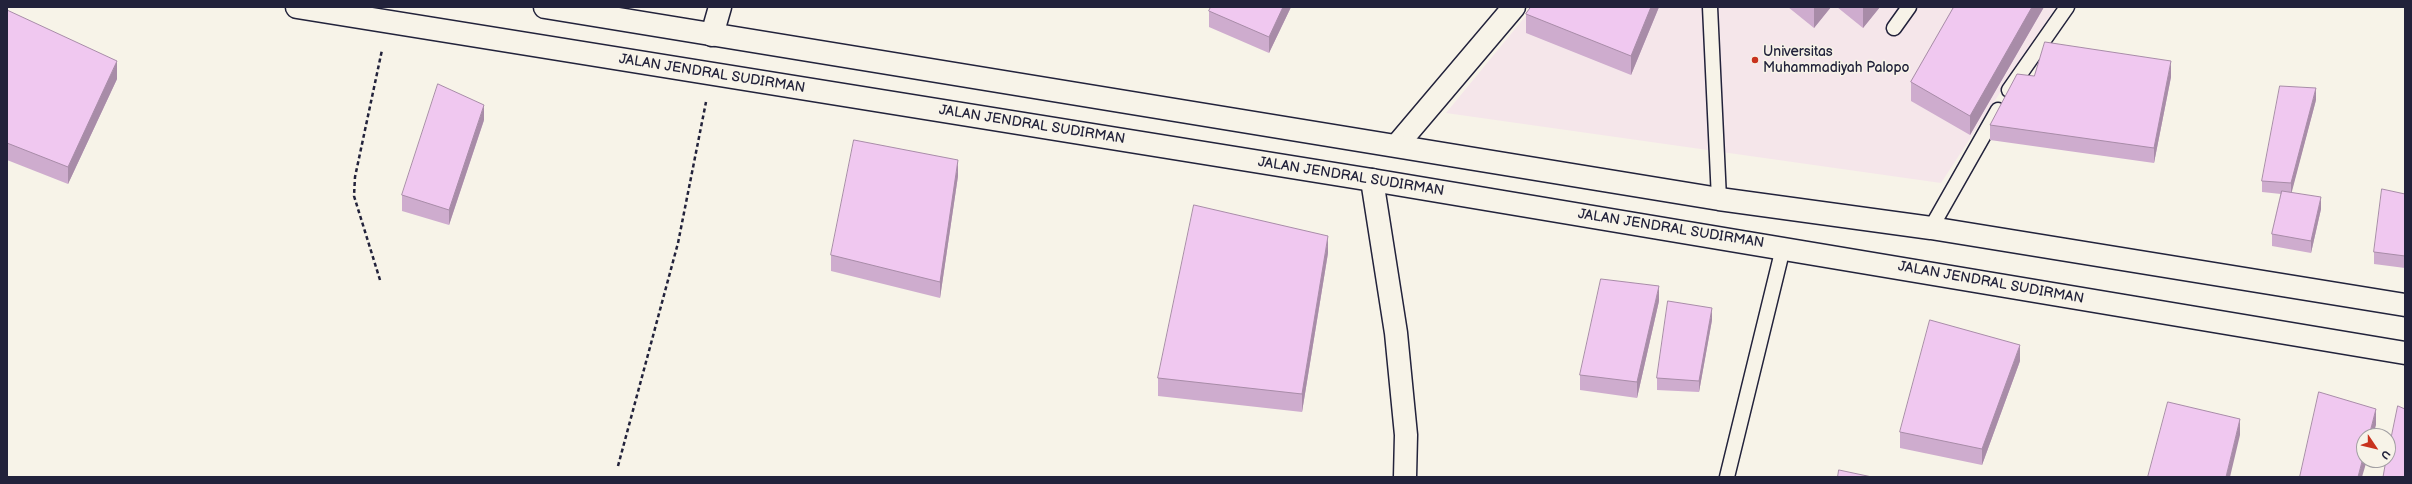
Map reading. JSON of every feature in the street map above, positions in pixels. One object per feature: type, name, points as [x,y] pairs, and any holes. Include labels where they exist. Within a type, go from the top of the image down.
[{"type":"main road","name":"JALAN JENDRAL SUDIRMAN","points":[[297,7],[1372,180],[2405,353]]},
{"type":"main road","points":[[544,7],[1397,145],[1719,199],[1931,228],[2405,305]]},
{"type":"main road","points":[[712,35],[720,7]]},
{"type":"main road","points":[[1397,145],[1514,7]]},
{"type":"main road","points":[[1372,180],[1396,333],[1406,434],[1406,477]]},
{"type":"lane","points":[[1710,7],[1719,199]]},
{"type":"lane","points":[[1894,28],[1909,7]]},
{"type":"lane","points":[[1931,228],[2013,81],[2067,7]]},
{"type":"lane","points":[[1727,477],[1783,248]]},
{"type":"path","points":[[380,280],[354,196],[358,162],[382,56],[385,22]]},
{"type":"path","points":[[618,466],[678,242],[712,74]]},
{"type":"shaded area","name":"Universitas Muhammadiyah Palopo","points":[[1533,7],[2056,7],[1941,183],[1446,113]]},
{"type":"building","points":[[1211,7],[1283,7],[1269,37],[1209,11]]},
{"type":"building","points":[[1531,7],[1651,7],[1631,56],[1526,14]]},
{"type":"building","points":[[1954,7],[2032,7],[1970,116],[1911,82]]},
{"type":"building","points":[[7,10],[117,61],[68,167],[7,143]]},
{"type":"building","points":[[2045,42],[2171,61],[2154,148],[1990,125],[2017,74],[2034,76]]},
{"type":"building","points":[[438,84],[484,105],[449,210],[402,195]]},
{"type":"building","points":[[2280,86],[2316,88],[2291,183],[2262,181]]},
{"type":"building","points":[[854,140],[958,160],[940,282],[831,255]]},
{"type":"building","points":[[2382,189],[2405,194],[2405,256],[2374,252]]},
{"type":"building","points":[[2282,191],[2321,197],[2311,241],[2272,234]]},
{"type":"building","points":[[1194,205],[1328,236],[1302,394],[1158,378]]},
{"type":"building","points":[[1601,279],[1659,286],[1637,382],[1580,375]]},
{"type":"building","points":[[1668,301],[1712,308],[1699,381],[1657,378]]},
{"type":"building","points":[[1930,320],[2020,345],[1982,449],[1900,432]]},
{"type":"building","points":[[2319,392],[2376,409],[2371,428],[2356,428],[2356,468],[2360,468],[2358,477],[2300,477]]},
{"type":"building","points":[[2168,402],[2240,419],[2226,477],[2148,477]]},
{"type":"building","points":[[2398,406],[2405,409],[2405,477],[2383,477],[2385,468],[2396,468],[2396,428],[2393,428]]},
{"type":"building","points":[[1839,470],[1872,477],[1838,477]]},
{"type":"place","name":"Universitas Muhammadiyah Palopo","points":[[1755,60]]}]
